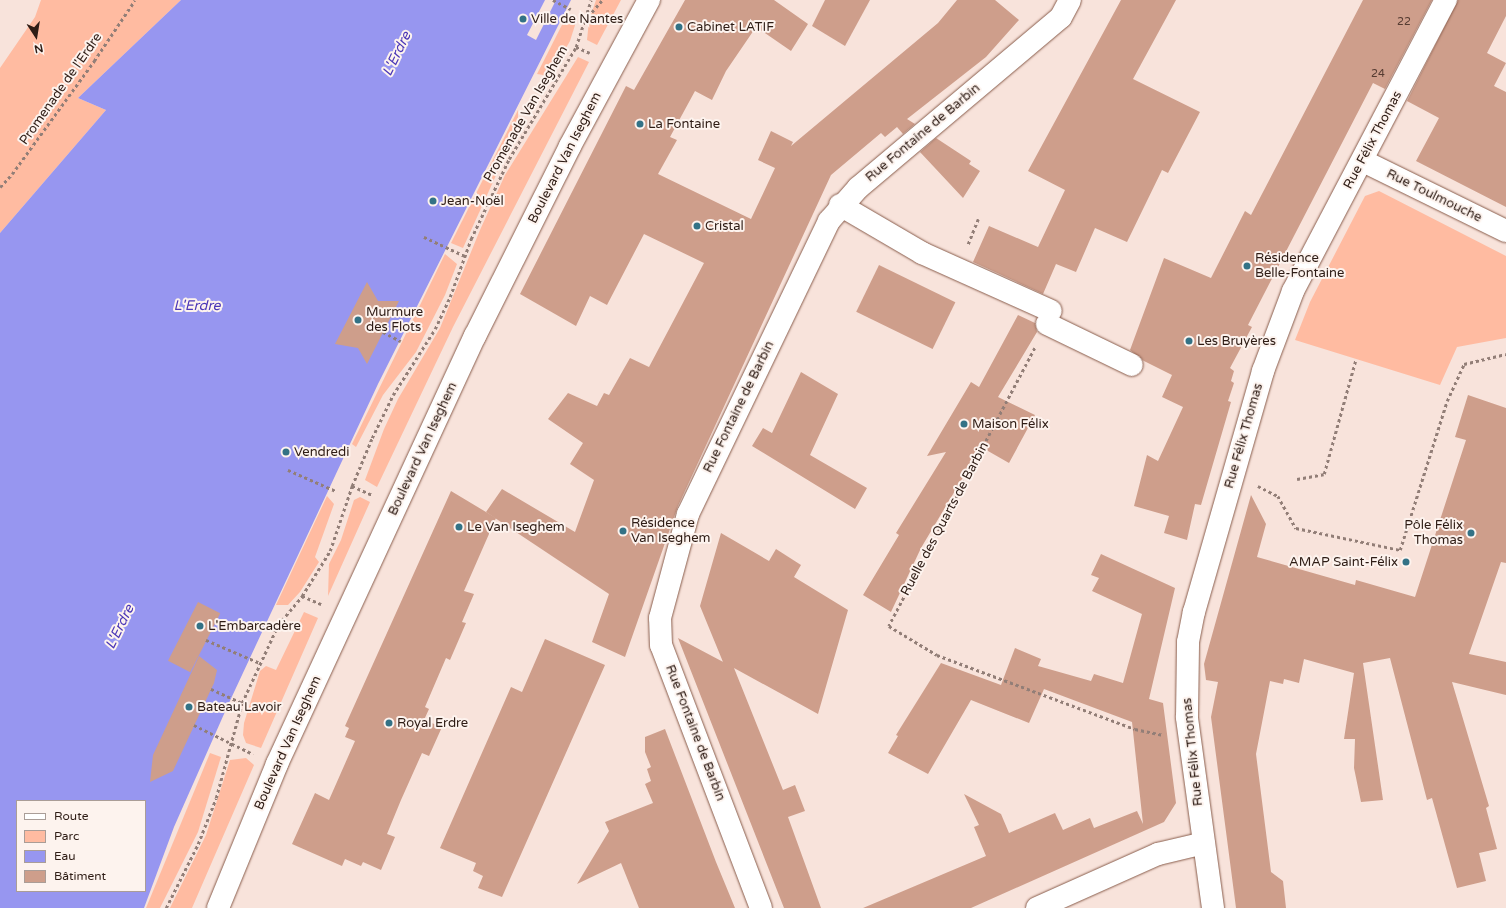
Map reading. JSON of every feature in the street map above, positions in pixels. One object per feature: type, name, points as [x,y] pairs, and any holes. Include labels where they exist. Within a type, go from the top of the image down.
[{"type":"street","name":"Boulevard Van Iseghem","points":[[218,908],[276,764],[475,336],[570,146],[649,0]]},
{"type":"street","name":"Rue Fontaine de Barbin","points":[[762,908],[661,645],[660,618],[681,537],[698,492],[815,248],[840,205],[1061,17],[1070,0]]},
{"type":"street","name":"Rue Félix Thomas","points":[[1213,908],[1187,717],[1188,642],[1194,612],[1263,371],[1292,291],[1363,161],[1446,0]]},
{"type":"street","name":"Rue Toulmouche","points":[[1363,161],[1506,231]]},
{"type":"street","points":[[840,205],[922,253],[1049,317],[1132,364]]},
{"type":"street","points":[[1037,908],[1158,854],[1204,843]]},
{"type":"path","name":"Promenade de l'Erdre","points":[[0,187],[12,174],[94,61],[134,0]]},
{"type":"path","points":[[553,0],[571,9]]},
{"type":"path","name":"Promenade Van Iseghem","points":[[166,908],[201,837],[216,798],[242,703],[260,663],[278,625],[302,596],[319,572],[338,534],[352,486],[393,395],[435,330],[465,256],[509,159],[576,47],[591,0]]},
{"type":"path","points":[[583,22],[602,0]]},
{"type":"path","points":[[576,47],[592,54]]},
{"type":"path","points":[[424,237],[465,256]]},
{"type":"path","name":"Ruelle des Quarts de Barbin","points":[[1049,317],[889,626],[937,655],[1135,729],[1191,742]]},
{"type":"path","points":[[383,332],[401,341]]},
{"type":"path","points":[[1254,484],[1278,496],[1296,528],[1400,550],[1447,401],[1464,364],[1506,354]]},
{"type":"path","points":[[1297,479],[1324,474],[1356,359]]},
{"type":"path","points":[[288,470],[336,491]]},
{"type":"path","points":[[352,486],[372,495]]},
{"type":"path","points":[[302,596],[323,605]]},
{"type":"path","points":[[206,640],[260,663]]},
{"type":"path","points":[[211,689],[242,703]]},
{"type":"path","points":[[194,725],[218,736],[230,744],[258,756]]},
{"type":"green space","points":[[41,0],[181,0],[78,98],[106,110],[0,233],[0,68],[35,17]]},
{"type":"green space","points":[[596,0],[621,0],[597,45],[587,40],[589,21]]},
{"type":"green space","points":[[567,15],[576,22],[570,41],[550,76],[537,74]]},
{"type":"green space","points":[[578,57],[589,62],[453,327],[377,487],[365,480],[384,429],[398,399],[440,328],[480,230],[505,175]]},
{"type":"green space","points":[[518,110],[518,127],[463,248],[451,243]]},
{"type":"green space","points":[[1379,191],[1506,256],[1506,338],[1457,347],[1440,385],[1295,340],[1310,302],[1365,196]]},
{"type":"green space","points":[[445,254],[457,264],[445,295],[416,352],[383,395],[356,447],[352,444]]},
{"type":"green space","points":[[327,496],[334,504],[315,557],[319,562],[300,592],[288,605],[276,605]]},
{"type":"green space","points":[[360,497],[370,502],[328,596],[329,564],[341,540],[354,500]]},
{"type":"green space","points":[[304,612],[318,618],[261,748],[246,743],[243,735],[244,723],[260,671],[266,666],[276,670]]},
{"type":"green space","points":[[210,753],[221,757],[198,832],[160,908],[146,908]]},
{"type":"green space","points":[[246,758],[254,765],[192,908],[170,908],[206,835],[230,760]]},
{"type":"water","name":"L'Erdre","points":[[181,0],[571,0],[378,384],[228,705],[174,827],[144,908],[0,908],[0,233],[106,110],[78,98]]},
{"type":"pier","points":[[545,0],[556,0],[536,40],[527,35]]},
{"type":"building","points":[[685,0],[774,0],[808,24],[791,51],[756,27],[726,71],[712,100],[695,91],[670,137],[677,140],[658,174],[751,219],[775,168],[758,160],[771,131],[793,142],[791,146],[938,23],[957,0],[995,0],[1019,20],[986,57],[907,119],[915,124],[903,134],[897,127],[885,137],[881,133],[831,175],[678,506],[625,657],[592,642],[609,594],[486,512],[502,489],[575,532],[594,480],[570,464],[583,443],[548,419],[568,393],[597,406],[604,393],[609,395],[630,358],[649,367],[704,263],[644,234],[607,305],[590,296],[576,326],[520,294],[626,86],[634,90]]},
{"type":"building","points":[[825,0],[870,0],[845,46],[812,26]]},
{"type":"building","points":[[1121,0],[1176,0],[1133,79],[1200,112],[1168,173],[1162,170],[1127,242],[1095,228],[1076,272],[1056,264],[1043,294],[973,262],[989,226],[1038,247],[1065,190],[1028,171]]},
{"type":"building","points":[[1363,0],[1432,0],[1385,89],[1373,83],[1248,325],[1252,327],[1230,368],[1234,371],[1231,381],[1234,383],[1228,401],[1231,402],[1201,505],[1195,504],[1187,540],[1164,533],[1169,516],[1134,506],[1147,455],[1158,461],[1183,407],[1162,397],[1172,375],[1144,361],[1130,350],[1164,258],[1211,278],[1245,211],[1251,215]]},
{"type":"building","points":[[1458,0],[1506,0],[1506,16],[1487,53],[1506,63],[1494,86],[1506,92],[1506,207],[1416,161],[1439,118],[1407,101]]},
{"type":"building","points":[[936,138],[971,161],[969,164],[980,171],[963,198],[920,152]]},
{"type":"building","points":[[879,265],[955,302],[933,349],[856,312]]},
{"type":"building","points":[[367,282],[378,301],[399,301],[367,364],[358,348],[335,344]]},
{"type":"building","points":[[1018,315],[1035,323],[1037,332],[998,397],[1035,415],[1009,463],[981,447],[921,548],[891,612],[863,595],[899,535],[896,533],[946,452],[927,456],[971,382],[979,387]]},
{"type":"building","points":[[801,372],[838,394],[810,455],[867,488],[855,509],[752,446],[763,428],[772,433]]},
{"type":"building","points":[[1468,395],[1506,408],[1506,563],[1501,562],[1469,654],[1506,662],[1506,695],[1452,682],[1489,806],[1486,808],[1497,849],[1479,853],[1486,881],[1457,888],[1432,798],[1427,800],[1390,658],[1363,663],[1383,800],[1361,802],[1354,768],[1355,739],[1344,739],[1354,673],[1304,659],[1299,683],[1284,679],[1283,684],[1270,681],[1256,754],[1271,872],[1283,881],[1286,908],[1236,908],[1211,717],[1218,682],[1206,680],[1204,664],[1251,495],[1266,524],[1257,557],[1355,585],[1356,580],[1415,597],[1466,440],[1455,437]]},
{"type":"building","name":"Royal Erdre","points":[[451,491],[496,518],[464,591],[474,594],[462,622],[466,623],[450,660],[446,658],[425,707],[429,709],[424,720],[442,727],[429,756],[422,753],[401,800],[387,834],[395,837],[381,870],[363,862],[361,866],[345,859],[342,866],[292,844],[315,793],[329,800],[355,741],[345,737],[349,728],[345,726]]},
{"type":"building","points":[[721,533],[769,561],[776,549],[801,565],[794,577],[848,610],[818,714],[734,668],[783,790],[795,785],[805,811],[788,817],[821,908],[784,908],[678,638],[723,662],[700,606]]},
{"type":"building","points":[[1101,554],[1175,588],[1149,699],[1163,703],[1176,803],[1164,822],[971,908],[863,908],[986,856],[974,827],[979,825],[964,794],[1001,814],[1009,833],[1055,813],[1063,830],[1090,818],[1094,828],[1137,811],[1143,824],[1132,722],[1044,689],[1029,723],[971,700],[928,774],[888,753],[898,736],[896,735],[941,663],[1001,685],[1015,648],[1041,659],[1038,666],[1091,681],[1094,674],[1123,683],[1142,614],[1092,591],[1099,578],[1091,575]]},
{"type":"building","name":"L'Embarcadère","points":[[198,602],[220,613],[190,672],[168,661]]},
{"type":"building","points":[[545,639],[605,665],[502,897],[478,888],[483,876],[473,871],[476,863],[440,848],[511,687],[522,692]]},
{"type":"building","name":"Bateau Lavoir","points":[[199,656],[217,670],[214,683],[173,771],[150,782],[153,755]]},
{"type":"building","points":[[665,729],[735,908],[639,908],[621,863],[577,884],[609,831],[605,822],[653,803],[645,784],[651,781],[647,769],[651,767],[645,752],[645,737]]},
{"type":"place","name":"Ville de Nantes","points":[[523,19]]},
{"type":"place","name":"Cabinet LATIF","points":[[679,27]]},
{"type":"place","name":"La Fontaine","points":[[640,124]]},
{"type":"place","name":"Jean-Noël","points":[[433,201]]},
{"type":"place","name":"Cristal","points":[[697,226]]},
{"type":"place","name":"Résidence Belle-Fontaine","points":[[1247,266]]},
{"type":"place","name":"Murmure des Flots","points":[[358,320]]},
{"type":"place","name":"Les Bruyères","points":[[1189,341]]},
{"type":"place","name":"Maison Félix","points":[[964,424]]},
{"type":"place","name":"Vendredi","points":[[286,452]]},
{"type":"place","name":"Le Van Iseghem","points":[[459,527]]},
{"type":"place","name":"Résidence Van Iseghem","points":[[623,531]]},
{"type":"place","name":"Pôle Félix Thomas","points":[[1471,533]]},
{"type":"place","name":"AMAP Saint-Félix","points":[[1406,562]]},
{"type":"place","name":"L'Embarcadère","points":[[200,626]]},
{"type":"place","name":"Bateau Lavoir","points":[[189,707]]},
{"type":"place","name":"Royal Erdre","points":[[389,723]]}]
